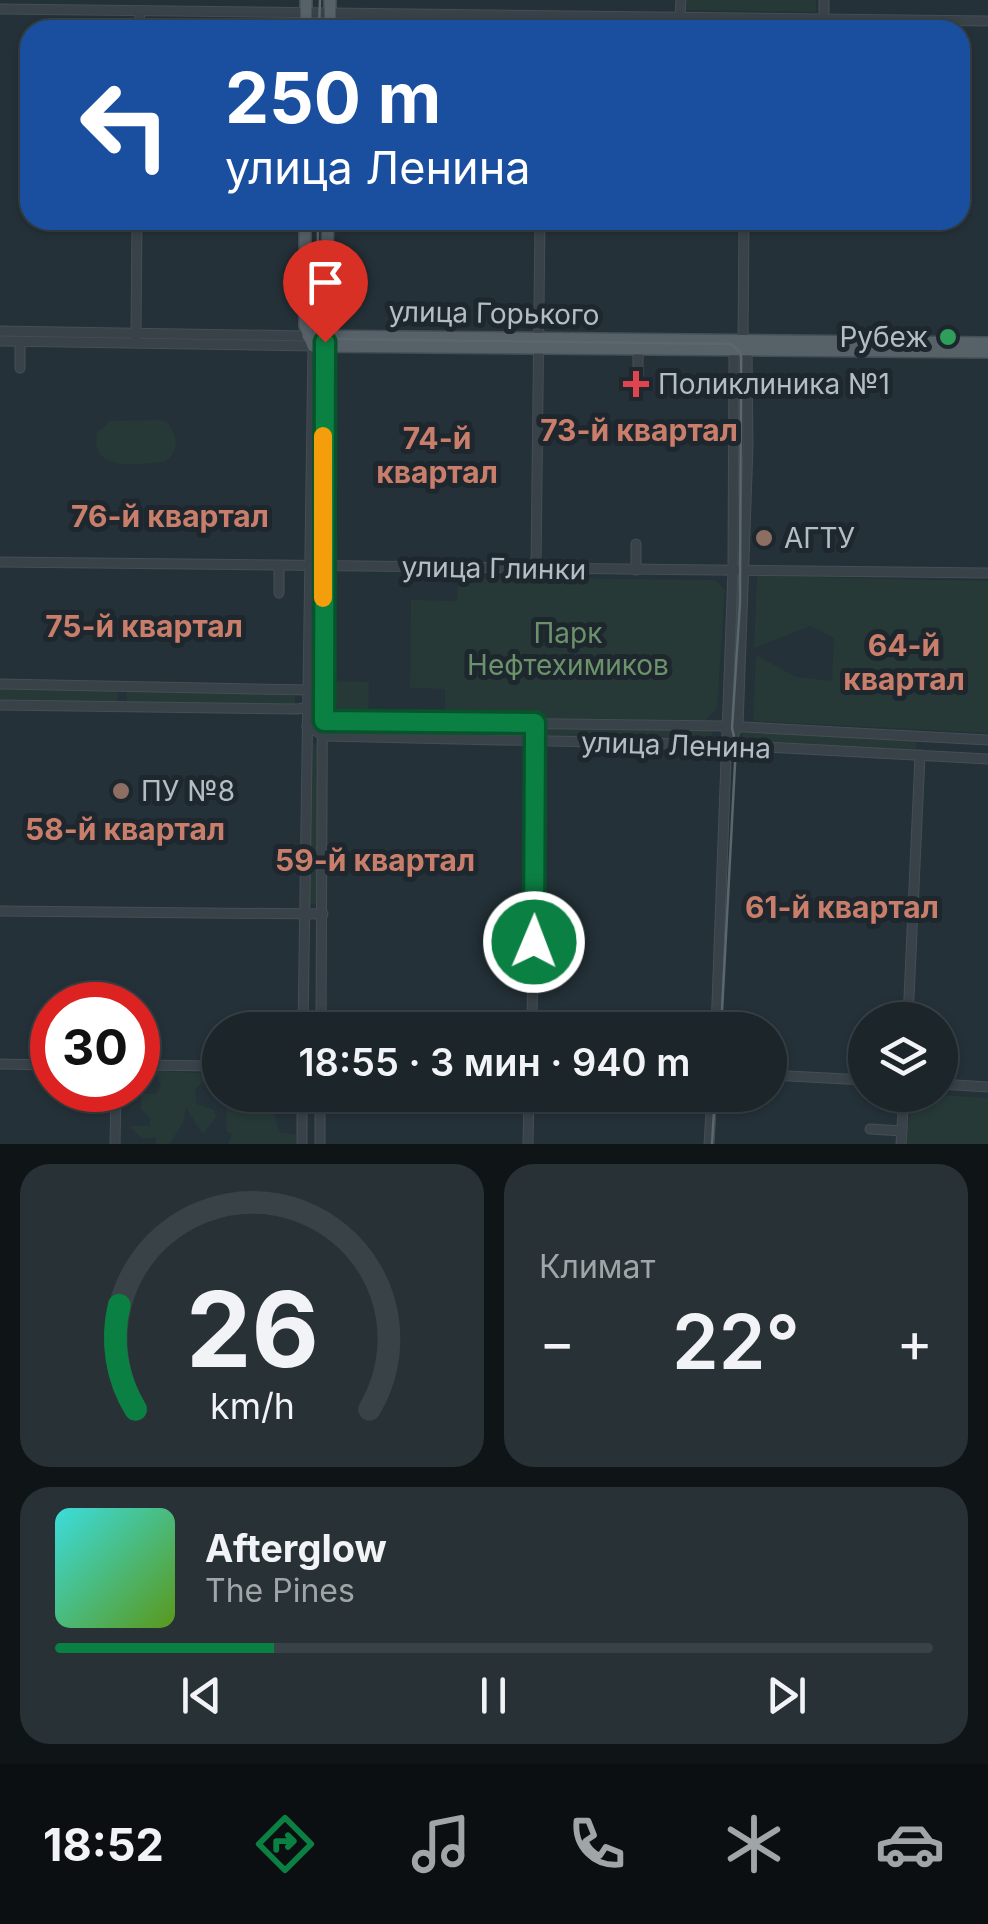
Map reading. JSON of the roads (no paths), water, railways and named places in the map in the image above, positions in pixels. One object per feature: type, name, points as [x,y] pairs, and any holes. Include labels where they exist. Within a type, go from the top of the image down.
[{"type":"main road","points":[[330,0],[330,20]]},
{"type":"main road","points":[[305,230],[304,326],[318,341]]},
{"type":"main road","points":[[318,341],[327,230]]},
{"type":"main road","name":"улица Горького","points":[[318,341],[988,352]]},
{"type":"main road","name":"улица Горького","points":[[538,344],[638,351],[988,344]]},
{"type":"street","points":[[680,18],[681,0]]},
{"type":"street","points":[[824,0],[824,18]]},
{"type":"street","points":[[0,10],[50,5],[140,11],[306,7],[330,14],[933,20]]},
{"type":"street","points":[[140,11],[140,20]]},
{"type":"street","points":[[543,16],[543,20]]},
{"type":"street","points":[[136,340],[137,230]]},
{"type":"street","points":[[536,569],[540,230]]},
{"type":"street","points":[[728,745],[738,726],[744,230]]},
{"type":"street","name":"улица Горького","points":[[0,331],[136,340]]},
{"type":"street","points":[[318,341],[317,565],[325,736],[321,1012]]},
{"type":"street","name":"улица Горького","points":[[0,342],[318,341]]},
{"type":"street","points":[[20,342],[20,368]]},
{"type":"street","points":[[638,351],[638,375]]},
{"type":"street","points":[[636,544],[636,570]]},
{"type":"street","name":"улица Глинки","points":[[0,562],[988,574]]},
{"type":"street","points":[[279,565],[279,592]]},
{"type":"street","points":[[303,1012],[307,726],[317,565]]},
{"type":"street","points":[[717,1012],[726,726],[739,571]]},
{"type":"street","points":[[0,684],[310,690],[323,698]]},
{"type":"street","points":[[122,706],[123,686]]},
{"type":"street","points":[[0,705],[308,708],[323,698]]},
{"type":"street","name":"улица Ленина","points":[[307,726],[324,721],[738,726],[988,740]]},
{"type":"street","points":[[532,1012],[535,723]]},
{"type":"street","name":"улица Ленина","points":[[307,726],[325,736],[728,745],[988,759]]},
{"type":"street","points":[[909,1002],[920,755]]},
{"type":"street","points":[[0,911],[323,914]]},
{"type":"street","points":[[0,1064],[30,1064]]},
{"type":"street","points":[[160,1065],[202,1066]]},
{"type":"street","points":[[787,1076],[848,1079]]},
{"type":"street","points":[[958,1085],[988,1087]]},
{"type":"street","points":[[114,1144],[115,1112]]},
{"type":"street","points":[[302,1112],[302,1144]]},
{"type":"street","points":[[320,1112],[320,1144]]},
{"type":"street","points":[[528,1144],[529,1112]]},
{"type":"street","points":[[709,1144],[711,1112]]},
{"type":"street","points":[[901,1144],[903,1112]]},
{"type":"street","points":[[870,1129],[902,1131]]},
{"type":"tram line","points":[[319,20],[320,0]]},
{"type":"tram line","points":[[318,230],[317,332],[323,339],[731,344],[741,353],[740,603],[732,728],[736,745],[722,1012]]},
{"type":"tram line","points":[[712,1144],[714,1112]]},
{"type":"place","name":"Рубеж","points":[[948,337]]},
{"type":"place","name":"Поликлиника №1","points":[[636,384]]},
{"type":"place","name":"АГТУ","points":[[764,538]]},
{"type":"place","name":"ПУ №8","points":[[121,791]]},
{"type":"district","name":"73-й квартал","points":[[639,431]]},
{"type":"district","name":"74-й квартал","points":[[437,456]]},
{"type":"district","name":"76-й квартал","points":[[170,517]]},
{"type":"district","name":"75-й квартал","points":[[144,627]]},
{"type":"district","name":"64-й квартал","points":[[904,663]]},
{"type":"district","name":"58-й квартал","points":[[125,830]]},
{"type":"district","name":"59-й квартал","points":[[375,861]]},
{"type":"district","name":"61-й квартал","points":[[842,908]]},
{"type":"park label","name":"Парк Нефтехимиков","points":[[568,649]]}]
